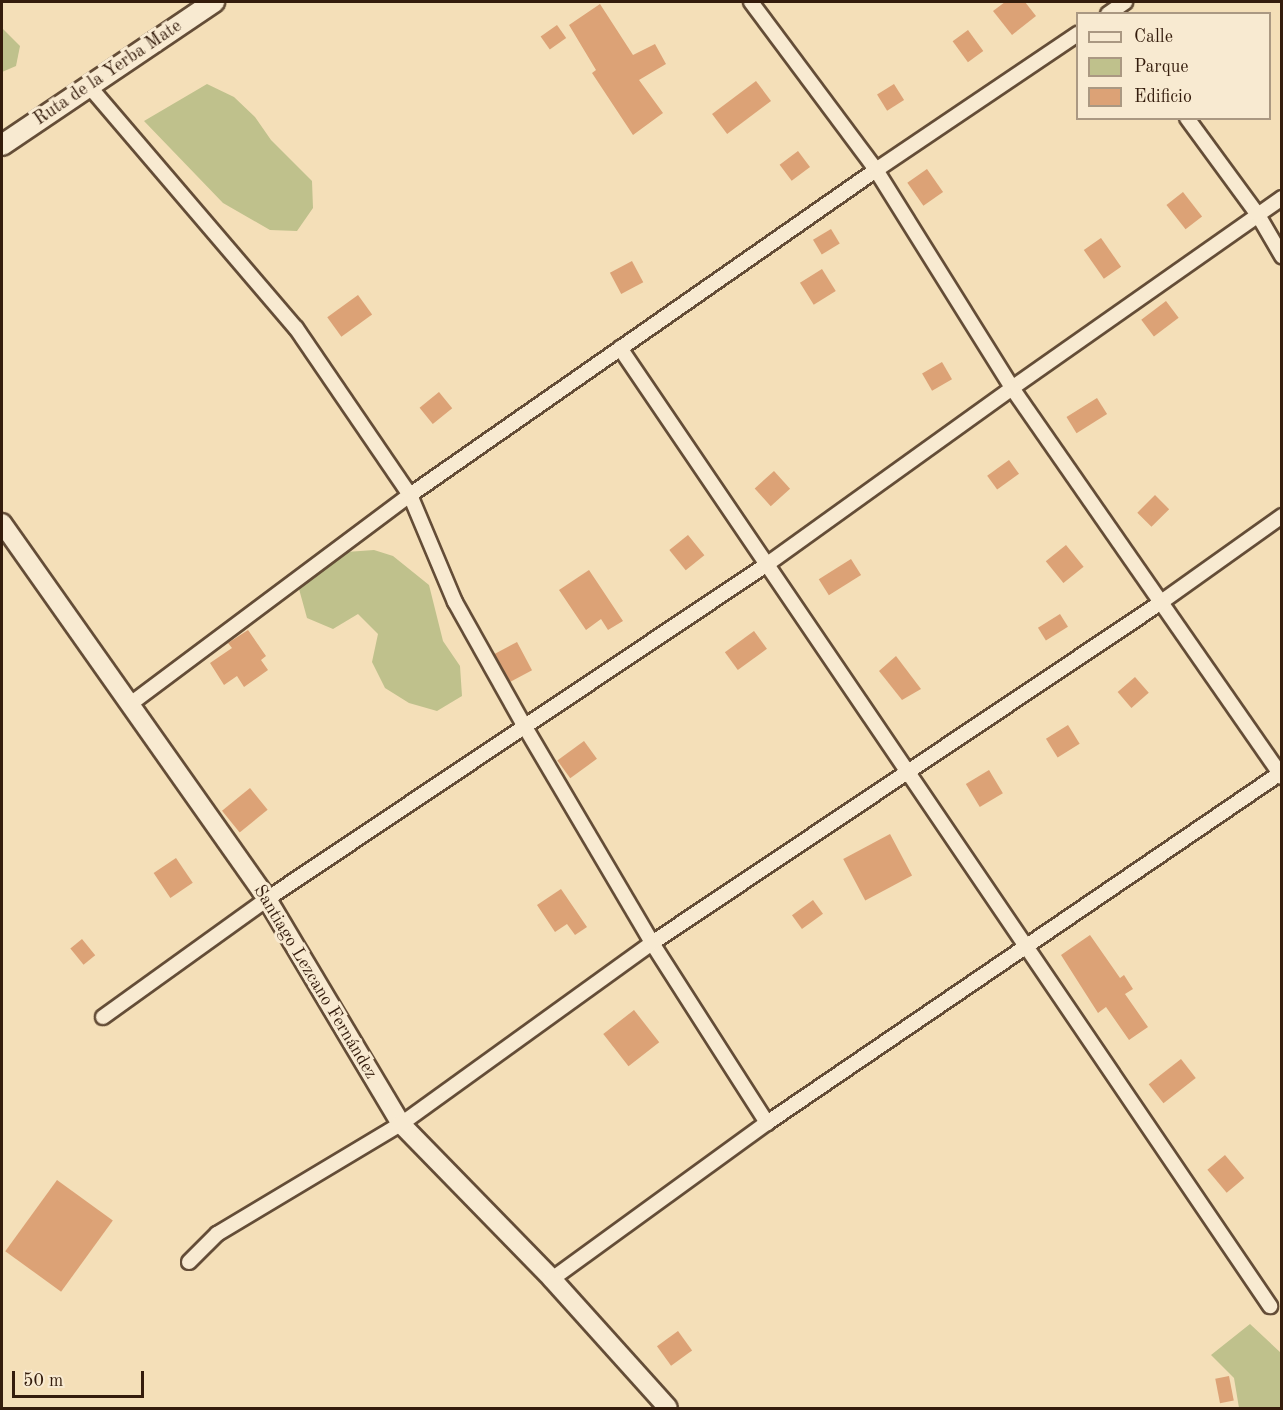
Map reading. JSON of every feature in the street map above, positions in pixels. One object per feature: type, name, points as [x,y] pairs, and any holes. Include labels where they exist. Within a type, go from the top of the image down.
[{"type":"main road","name":"Ruta de la Yerba Mate","points":[[2,145],[214,2]]},
{"type":"street","points":[[552,1279],[767,1123],[1281,774],[1012,388],[876,170],[751,2]]},
{"type":"street","points":[[1107,10],[1125,2]]},
{"type":"street","points":[[129,705],[411,495],[876,170],[1076,35]]},
{"type":"street","points":[[89,86],[296,328],[411,495],[455,602],[525,727],[651,943],[767,1123]]},
{"type":"street","points":[[1188,120],[1258,215],[1281,255]]},
{"type":"street","points":[[103,1017],[267,899],[766,565],[1281,198]]},
{"type":"street","points":[[620,348],[1270,1306]]},
{"type":"street","points":[[189,1262],[217,1234],[401,1124],[651,943],[1160,603],[1281,516]]},
{"type":"street","name":"Santiago Lezcano Fernández","points":[[2,523],[267,899],[401,1124],[552,1279],[668,1408]]},
{"type":"green space","points":[[2,28],[20,46],[16,66],[2,72]]},
{"type":"green space","points":[[207,84],[234,97],[255,117],[271,140],[312,181],[313,208],[297,231],[270,230],[223,203],[144,121]]},
{"type":"green space","points":[[374,550],[393,556],[429,585],[443,641],[460,666],[462,696],[437,711],[409,703],[385,688],[372,662],[378,634],[358,614],[333,629],[307,618],[299,589],[346,552]]},
{"type":"green space","points":[[1250,1324],[1281,1353],[1281,1408],[1239,1408],[1234,1378],[1211,1355]]},
{"type":"building","points":[[1005,2],[1025,2],[1036,16],[1012,35],[993,11]]},
{"type":"building","points":[[600,4],[633,55],[655,44],[666,64],[639,80],[663,113],[633,135],[592,73],[596,70],[569,25]]},
{"type":"building","points":[[557,25],[566,38],[550,50],[541,36]]},
{"type":"building","points":[[968,30],[983,51],[968,62],[953,41]]},
{"type":"building","points":[[756,81],[771,101],[727,134],[712,114]]},
{"type":"building","points":[[894,84],[904,100],[887,111],[877,95]]},
{"type":"building","points":[[798,151],[810,167],[792,181],[780,165]]},
{"type":"building","points":[[927,169],[943,192],[923,206],[907,183]]},
{"type":"building","points":[[1183,192],[1202,216],[1186,229],[1166,205]]},
{"type":"building","points":[[831,229],[840,244],[822,254],[813,240]]},
{"type":"building","points":[[1101,238],[1121,267],[1104,279],[1084,250]]},
{"type":"building","points":[[632,261],[643,282],[621,294],[610,273]]},
{"type":"building","points":[[822,269],[836,291],[814,305],[800,283]]},
{"type":"building","points":[[358,295],[372,314],[341,337],[327,317]]},
{"type":"building","points":[[1166,301],[1179,318],[1154,336],[1141,320]]},
{"type":"building","points":[[942,362],[952,379],[932,391],[922,374]]},
{"type":"building","points":[[439,392],[452,408],[433,424],[420,408]]},
{"type":"building","points":[[1097,398],[1107,414],[1077,433],[1066,417]]},
{"type":"building","points":[[1009,460],[1019,474],[997,490],[987,476]]},
{"type":"building","points":[[774,471],[790,489],[771,506],[755,488]]},
{"type":"building","points":[[1155,495],[1169,509],[1151,527],[1137,513]]},
{"type":"building","points":[[688,535],[704,555],[686,570],[669,550]]},
{"type":"building","points":[[1066,545],[1084,567],[1063,583],[1046,561]]},
{"type":"building","points":[[851,559],[861,575],[829,595],[819,579]]},
{"type":"building","points":[[589,570],[623,621],[608,630],[601,619],[586,630],[559,590]]},
{"type":"building","points":[[1060,614],[1068,627],[1046,640],[1038,628]]},
{"type":"building","points":[[248,630],[266,656],[261,660],[268,670],[244,687],[237,676],[224,685],[210,663],[232,648],[228,643]]},
{"type":"building","points":[[754,631],[767,649],[738,670],[725,652]]},
{"type":"building","points":[[517,642],[532,670],[509,682],[494,654]]},
{"type":"building","points":[[896,656],[921,689],[902,700],[879,671]]},
{"type":"building","points":[[1135,677],[1149,693],[1131,708],[1118,692]]},
{"type":"building","points":[[1068,725],[1080,744],[1058,757],[1046,739]]},
{"type":"building","points":[[584,741],[597,759],[570,778],[557,760]]},
{"type":"building","points":[[989,770],[1003,793],[980,807],[966,784]]},
{"type":"building","points":[[250,788],[268,810],[240,832],[222,811]]},
{"type":"building","points":[[890,834],[912,875],[865,900],[843,859]]},
{"type":"building","points":[[176,858],[193,883],[170,898],[154,873]]},
{"type":"building","points":[[561,889],[587,927],[575,935],[567,924],[555,932],[537,905]]},
{"type":"building","points":[[813,900],[823,914],[802,929],[792,915]]},
{"type":"building","points":[[1090,935],[1120,978],[1124,975],[1133,989],[1125,994],[1148,1027],[1129,1040],[1106,1007],[1098,1013],[1061,955]]},
{"type":"building","points":[[82,939],[95,955],[84,965],[70,948]]},
{"type":"building","points":[[634,1010],[659,1042],[629,1066],[603,1034]]},
{"type":"building","points":[[1181,1059],[1196,1078],[1163,1103],[1149,1084]]},
{"type":"building","points":[[1225,1155],[1244,1178],[1227,1193],[1207,1170]]},
{"type":"building","points":[[57,1180],[113,1221],[61,1292],[5,1251]]},
{"type":"building","points":[[678,1331],[692,1350],[671,1366],[657,1346]]},
{"type":"building","points":[[1229,1376],[1234,1401],[1220,1403],[1215,1379]]}]
